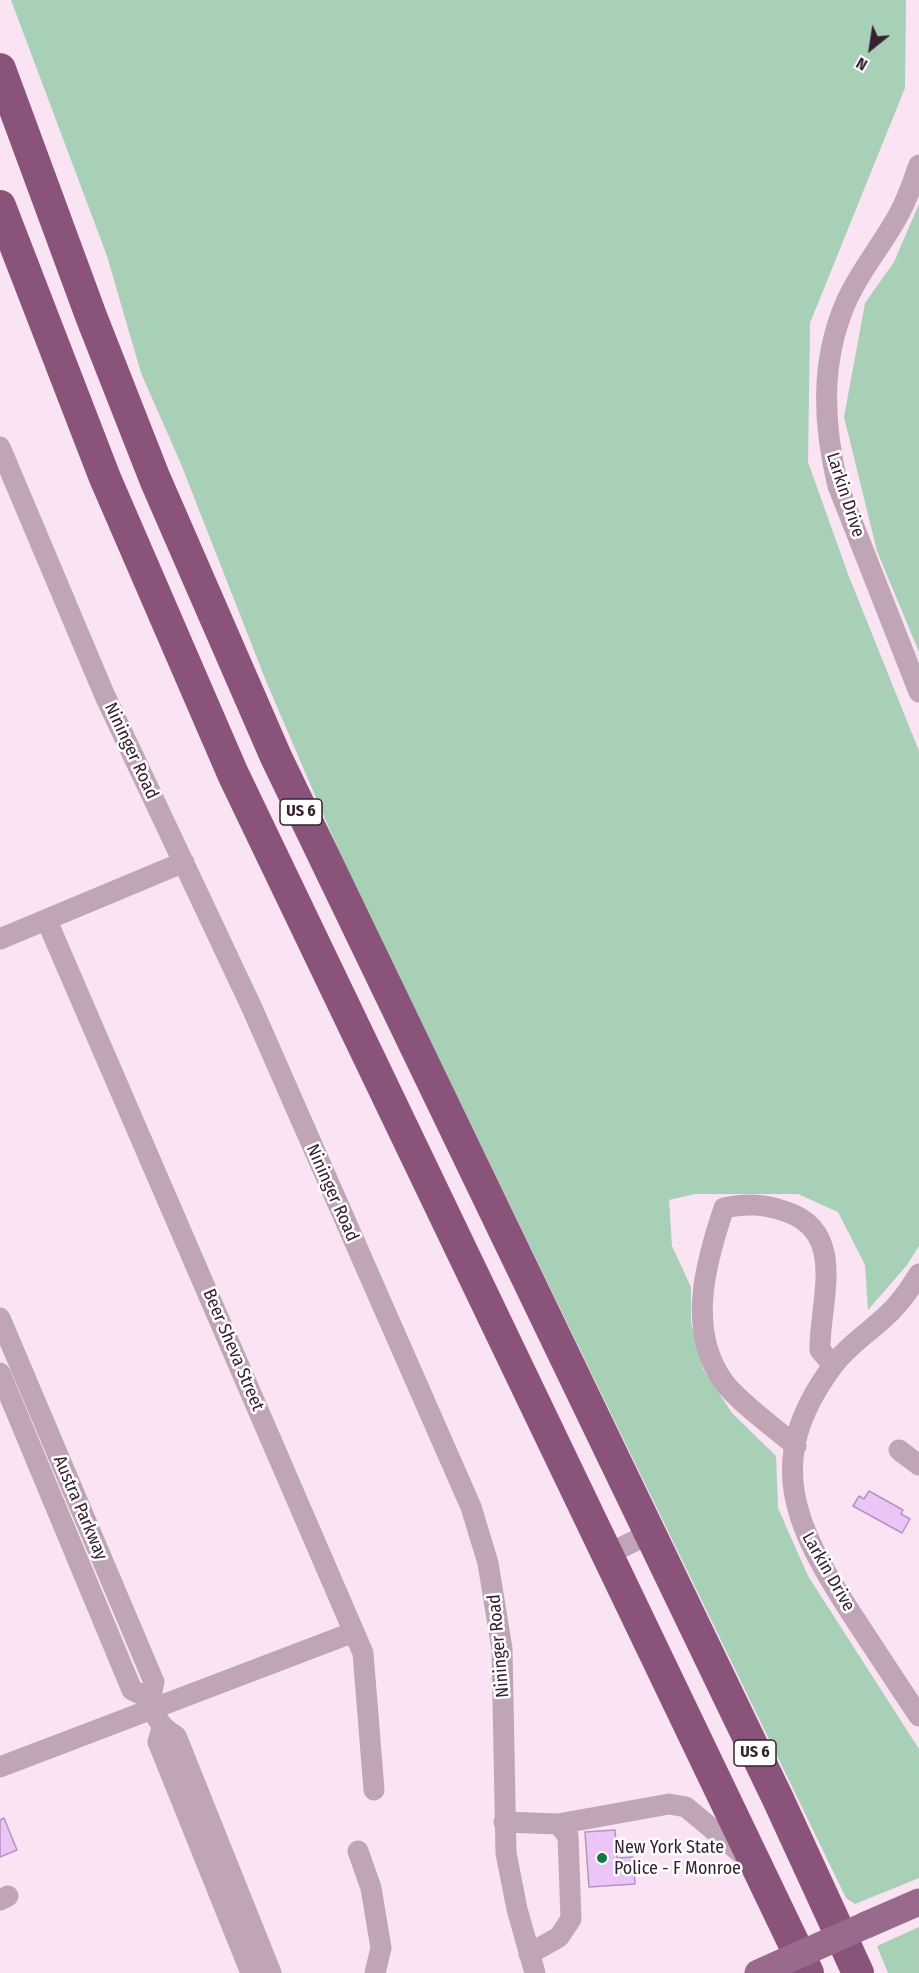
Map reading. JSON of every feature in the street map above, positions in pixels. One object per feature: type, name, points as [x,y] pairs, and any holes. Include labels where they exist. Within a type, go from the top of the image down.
[{"type":"highway","name":"US 6","points":[[0,69],[132,420],[252,704],[354,924],[650,1534],[858,1973]]},
{"type":"highway","name":"US 6","points":[[0,206],[113,497],[233,774],[760,1868],[808,1973]]},
{"type":"main road","points":[[758,1973],[919,1902]]},
{"type":"street","name":"Larkin Drive","points":[[919,165],[900,212],[846,302],[835,334],[826,375],[825,410],[830,453],[838,486],[919,692]]},
{"type":"street","name":"Nininger Road","points":[[0,447],[105,696],[184,862],[447,1449],[481,1537],[494,1589],[502,1648],[504,1822],[510,1880],[532,1964]]},
{"type":"street","points":[[0,939],[184,862]]},
{"type":"street","name":"Beer Sheva Street","points":[[47,921],[363,1653],[374,1790]]},
{"type":"street","points":[[796,1446],[724,1383],[706,1350],[701,1307],[714,1236],[724,1208],[742,1204],[769,1206],[795,1215],[809,1224],[826,1256],[827,1284],[820,1331],[820,1350],[833,1365]]},
{"type":"street","name":"Larkin Drive","points":[[919,1274],[888,1315],[833,1365],[809,1401],[796,1446],[792,1471],[794,1498],[804,1533],[825,1573],[919,1716]]},
{"type":"street","name":"Austra Parkway","points":[[0,1318],[154,1682],[151,1703]]},
{"type":"street","name":"Austra Parkway","points":[[0,1373],[132,1690],[151,1703],[162,1728],[176,1736],[271,1973]]},
{"type":"street","points":[[899,1450],[919,1464]]},
{"type":"street","points":[[608,1554],[650,1534]]},
{"type":"street","points":[[0,1767],[151,1703],[354,1632]]},
{"type":"street","name":"Austra Parkway","points":[[162,1728],[158,1742],[251,1973]]},
{"type":"street","points":[[504,1822],[558,1824],[669,1804],[686,1807],[760,1868]]},
{"type":"street","points":[[532,1964],[559,1937],[571,1919],[568,1836],[558,1824]]},
{"type":"street","points":[[358,1851],[370,1888],[381,1948],[375,1973]]},
{"type":"green space","points":[[11,0],[906,0],[905,88],[810,323],[808,462],[848,574],[919,751],[919,1246],[907,1265],[868,1310],[865,1265],[838,1212],[798,1194],[695,1194],[669,1200],[672,1246],[691,1287],[691,1323],[703,1369],[732,1413],[776,1456],[778,1508],[808,1576],[919,1749],[919,1878],[855,1904],[846,1898],[344,863],[266,681],[181,464],[141,373],[107,256]]},
{"type":"green space","points":[[919,204],[919,652],[877,551],[844,417],[865,303],[894,262]]},
{"type":"green space","points":[[919,1927],[919,1973],[888,1973],[877,1946]]},
{"type":"building","points":[[869,1491],[903,1510],[901,1514],[910,1519],[902,1533],[853,1506],[859,1496],[864,1499]]},
{"type":"building","points":[[4,1818],[17,1850],[0,1857],[0,1820]]},
{"type":"building","name":"New York State Police - F Monroe","points":[[615,1830],[617,1858],[633,1857],[635,1884],[589,1887],[585,1832]]},
{"type":"place","name":"New York State Police - F Monroe","points":[[602,1858]]}]
